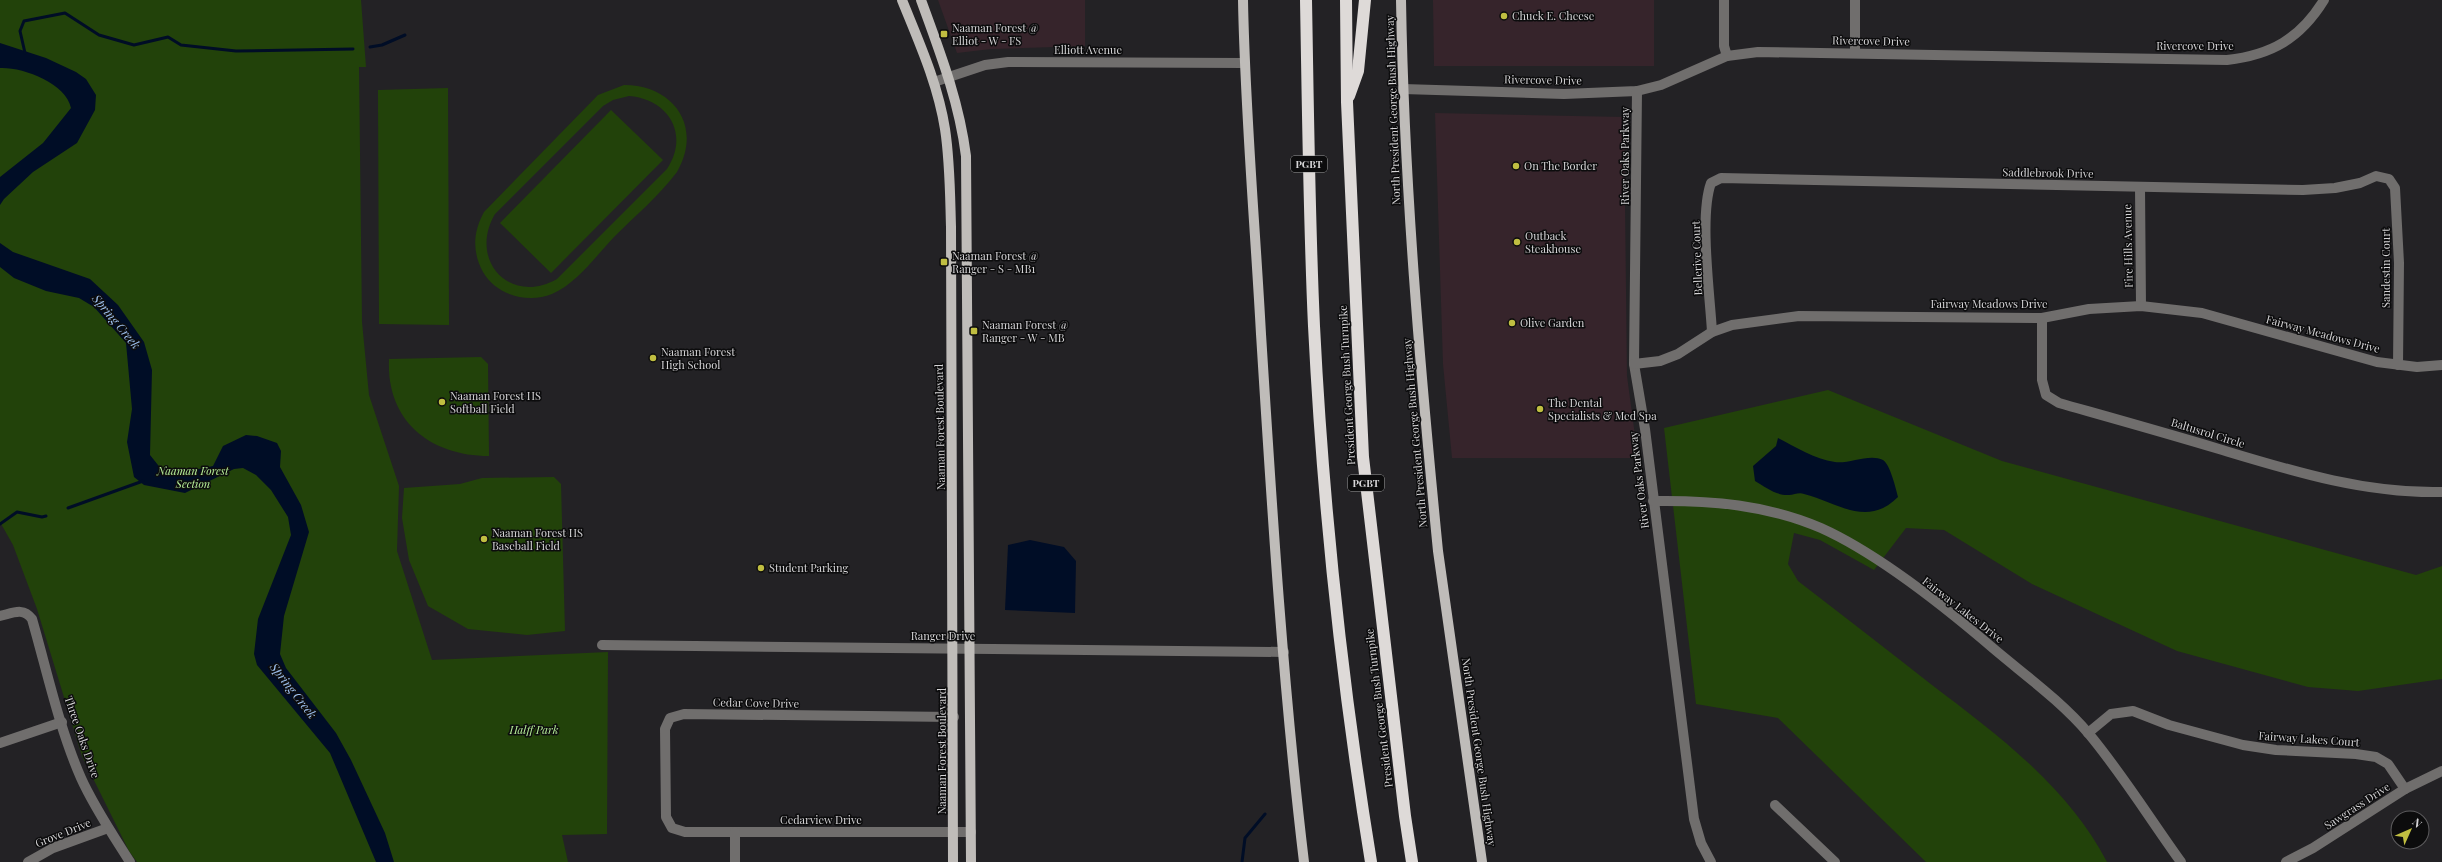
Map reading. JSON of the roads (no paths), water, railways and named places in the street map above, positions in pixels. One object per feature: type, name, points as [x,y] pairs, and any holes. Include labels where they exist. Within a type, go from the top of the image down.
[{"type":"highway","points":[[1299,0],[1307,35]]},
{"type":"highway","name":"PGBT","points":[[1306,0],[1311,258],[1323,460],[1341,646],[1371,862]]},
{"type":"highway","name":"President George Bush Turnpike","points":[[1346,0],[1347,102],[1363,457],[1405,816],[1412,862]]},
{"type":"highway","points":[[1347,102],[1358,71],[1365,0]]},
{"type":"main road","name":"Naaman Forest Boulevard","points":[[902,0],[934,82],[945,129],[951,229],[954,648],[953,862]]},
{"type":"main road","points":[[921,0],[949,76],[962,129],[966,156],[968,231],[971,647],[971,862]]},
{"type":"main road","points":[[1243,0],[1244,63],[1267,427],[1287,699],[1304,862]]},
{"type":"main road","name":"North President George Bush Highway","points":[[1402,0],[1403,89],[1412,255],[1438,551],[1482,862]]},
{"type":"main road","points":[[951,229],[968,231]]},
{"type":"street","points":[[1724,0],[1724,46],[1727,56]]},
{"type":"street","points":[[1854,53],[1855,0]]},
{"type":"street","name":"Rivercove Drive","points":[[1403,89],[1564,94],[1637,91],[1661,86],[1727,56],[1758,52],[2227,60],[2250,58],[2270,51],[2294,36],[2308,23],[2324,0]]},
{"type":"street","name":"Elliott Avenue","points":[[934,82],[985,65],[1008,62],[1244,63]]},
{"type":"street","name":"River Oaks Parkway","points":[[1637,91],[1634,364],[1646,429],[1653,501],[1694,819],[1701,843],[1711,862]]},
{"type":"street","name":"Saddlebrook Drive","points":[[1711,183],[1721,178],[2303,190],[2335,188],[2360,183],[2376,176],[2384,177]]},
{"type":"street","name":"Sandestin Court","points":[[2384,177],[2389,179],[2395,188],[2398,224],[2398,365]]},
{"type":"street","name":"Bellerive Court","points":[[1711,183],[1708,192],[1707,236],[1712,332]]},
{"type":"street","name":"Fire Hills Avenue","points":[[2140,187],[2141,306]]},
{"type":"street","name":"Fairway Meadows Drive","points":[[1634,364],[1660,361],[1678,354],[1712,332],[1732,325],[1799,316],[2042,318],[2089,309],[2141,306],[2202,313],[2358,357],[2398,365],[2417,367],[2442,365]]},
{"type":"street","name":"Baltusrol Circle","points":[[2042,318],[2042,380],[2046,395],[2059,403],[2265,463],[2340,482],[2399,492],[2442,492]]},
{"type":"street","name":"Fairway Lakes Drive","points":[[1653,501],[1705,501],[1778,513],[1820,528],[1856,546],[1970,629],[2039,686],[2088,733],[2134,792],[2181,862]]},
{"type":"street","name":"Three Oaks Drive","points":[[0,616],[20,610],[28,612],[32,619],[62,722],[81,778],[108,828],[130,862]]},
{"type":"street","name":"Ranger Drive","points":[[602,645],[971,647],[1284,652]]},
{"type":"street","name":"Fairway Lakes Court","points":[[2088,733],[2110,714],[2133,711],[2169,725],[2243,745],[2276,750],[2356,754],[2376,757],[2388,764],[2405,789]]},
{"type":"street","name":"Cedar Cove Drive","points":[[672,828],[666,817],[665,728],[670,718],[684,714],[954,717]]},
{"type":"street","points":[[0,743],[62,722]]},
{"type":"street","name":"Sawgrass Drive","points":[[2286,862],[2313,848],[2405,789],[2442,771]]},
{"type":"street","points":[[1776,805],[1835,862]]},
{"type":"street","name":"Grove Drive","points":[[28,862],[53,848],[108,828]]},
{"type":"street","name":"Cedarview Drive","points":[[672,828],[685,832],[971,832]]},
{"type":"street","points":[[735,832],[736,862]]},
{"type":"water","points":[[0,43],[46,58],[76,72],[86,79],[96,95],[95,110],[77,143],[33,172],[4,199],[0,205],[0,177],[43,143],[71,108],[61,91],[42,78],[20,70],[0,68]]},
{"type":"water","name":"Spring Creek","points":[[0,243],[13,252],[90,279],[118,305],[144,342],[152,370],[150,455],[162,470],[180,473],[213,466],[223,446],[246,435],[257,436],[277,443],[281,451],[280,467],[301,505],[309,532],[284,616],[280,654],[286,668],[336,733],[351,760],[385,833],[394,862],[376,862],[330,753],[257,665],[254,654],[258,619],[291,535],[288,517],[271,490],[256,475],[243,468],[234,469],[185,493],[144,485],[134,477],[127,442],[132,409],[126,343],[94,307],[79,298],[46,291],[14,278],[0,267]]},
{"type":"water","points":[[1778,438],[1805,452],[1835,462],[1847,462],[1866,458],[1878,458],[1883,460],[1888,466],[1898,497],[1886,506],[1875,511],[1864,512],[1841,507],[1802,493],[1785,495],[1771,491],[1755,481],[1753,466],[1776,446]]},
{"type":"water","points":[[1030,540],[1064,547],[1076,561],[1075,613],[1005,610],[1008,545]]},
{"type":"waterway","points":[[25,53],[20,31],[24,21],[65,13],[99,35],[134,45],[168,37],[181,45],[236,51],[353,49]]},
{"type":"waterway","points":[[370,47],[382,45],[405,35]]},
{"type":"waterway","points":[[68,508],[143,481]]},
{"type":"waterway","points":[[0,524],[17,512],[42,517],[46,516]]},
{"type":"waterway","points":[[1242,862],[1245,838],[1265,814]]},
{"type":"place","name":"Chuck E. Cheese","points":[[1504,16]]},
{"type":"place","name":"Naaman Forest @ Elliot - W - FS","points":[[944,34]]},
{"type":"place","name":"On The Border","points":[[1516,166]]},
{"type":"place","name":"Outback Steakhouse","points":[[1517,242]]},
{"type":"place","name":"Naaman Forest @ Ranger - S - MB1","points":[[944,262]]},
{"type":"place","name":"Olive Garden","points":[[1512,323]]},
{"type":"place","name":"Naaman Forest @ Ranger - W - MB","points":[[974,331]]},
{"type":"place","name":"Naaman Forest High School","points":[[653,358]]},
{"type":"place","name":"Naaman Forest HS Softball Field","points":[[442,402]]},
{"type":"place","name":"The Dental Specialists & Med Spa","points":[[1540,409]]},
{"type":"place","name":"Naaman Forest HS Baseball Field","points":[[484,539]]},
{"type":"place","name":"Student Parking","points":[[761,568]]},
{"type":"park label","name":"Naaman Forest Section","points":[[193,477]]},
{"type":"park label","name":"Halff Park","points":[[534,730]]}]
